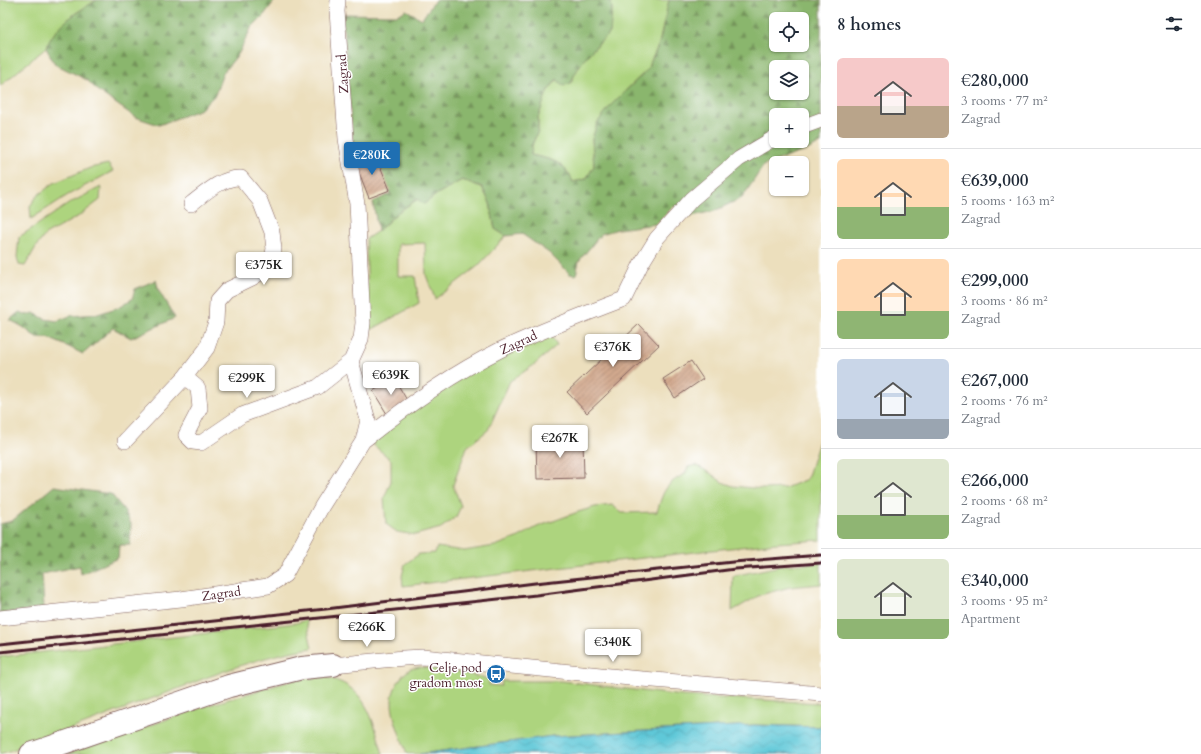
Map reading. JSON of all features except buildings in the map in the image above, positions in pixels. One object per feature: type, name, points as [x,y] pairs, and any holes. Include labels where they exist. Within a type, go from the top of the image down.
[{"type":"street","name":"Zagrad","points":[[185,377],[198,388],[200,408],[186,435],[193,442],[201,443],[242,415],[318,387],[351,361],[361,339],[363,323],[357,204],[346,139],[337,11],[338,0]]},
{"type":"street","points":[[809,125],[821,120]]},
{"type":"street","name":"Zagrad","points":[[0,618],[181,599],[268,586],[285,575],[322,506],[363,441],[394,415],[465,370],[499,351],[547,329],[624,299],[641,264],[657,238],[692,199],[739,159],[769,141]]},
{"type":"street","points":[[125,441],[185,377],[207,348],[216,322],[217,301],[227,290],[252,278],[270,266],[274,249],[272,232],[260,201],[241,178],[232,177],[214,186],[190,204]]},
{"type":"street","name":"Zagrad","points":[[351,361],[368,420],[363,441]]},
{"type":"street","points":[[31,754],[229,686],[302,668],[404,658],[423,658],[630,678],[821,694]]},
{"type":"green space","points":[[0,0],[97,0],[74,14],[55,32],[46,48],[0,86]]},
{"type":"green space","points":[[97,0],[275,0],[264,15],[251,28],[239,53],[223,73],[215,95],[201,109],[159,125],[135,117],[98,91],[87,80],[55,64],[46,48],[55,32],[67,20]]},
{"type":"green space","points":[[435,0],[611,0],[612,11],[610,33],[592,50],[578,68],[571,83],[563,86],[557,79],[547,92],[538,118],[538,131],[532,145],[531,155],[551,160],[561,165],[573,182],[586,179],[594,166],[592,139],[597,123],[611,105],[647,70],[659,44],[669,0],[821,0],[821,143],[807,150],[790,156],[769,156],[769,163],[764,165],[742,198],[714,211],[688,217],[674,206],[656,224],[618,229],[601,234],[579,261],[576,275],[570,274],[549,253],[522,234],[506,236],[495,229],[490,203],[482,187],[462,180],[437,194],[424,204],[417,199],[398,212],[378,231],[373,202],[390,194],[373,151],[354,158],[342,14],[398,15],[406,10],[422,19]]},
{"type":"green space","points":[[611,0],[669,0],[659,44],[647,70],[611,105],[592,139],[594,166],[586,179],[573,182],[561,165],[550,160],[531,155],[532,145],[538,131],[538,118],[547,91],[558,79],[571,83],[576,69],[590,51],[600,43],[612,11]]},
{"type":"green space","points":[[108,164],[113,171],[68,195],[31,219],[30,206],[38,195],[54,183],[90,168]]},
{"type":"green space","points":[[462,180],[482,187],[490,203],[495,229],[506,236],[478,266],[435,299],[426,275],[425,243],[398,244],[398,276],[415,276],[419,303],[369,331],[366,239],[378,231],[398,212],[418,199],[424,204],[437,194]]},
{"type":"green space","points":[[101,187],[100,200],[79,216],[45,235],[25,266],[19,265],[17,257],[19,237],[70,203]]},
{"type":"green space","points":[[156,280],[159,291],[175,318],[131,338],[113,328],[83,354],[48,338],[37,338],[23,327],[10,320],[19,312],[27,315],[34,313],[45,319],[57,321],[70,316],[98,314],[119,307],[132,299],[135,289]]},
{"type":"green space","points":[[550,334],[557,345],[534,365],[510,381],[488,430],[467,447],[453,485],[461,506],[456,517],[441,528],[415,535],[397,532],[386,524],[384,498],[391,481],[391,460],[370,442],[402,413],[498,355]]},
{"type":"green space","points":[[821,435],[821,540],[712,550],[403,586],[402,576],[405,564],[419,554],[435,553],[437,547],[464,551],[495,546],[519,537],[537,527],[595,507],[612,505],[622,513],[657,512],[666,489],[673,481],[685,474],[688,467],[696,465],[722,482],[733,486],[763,489],[785,488],[807,479]]},
{"type":"green space","points":[[54,486],[111,494],[124,510],[131,524],[130,545],[119,545],[118,558],[81,574],[80,566],[42,574],[44,608],[0,614],[0,524],[12,521]]},
{"type":"green space","points":[[821,563],[821,584],[790,587],[760,595],[732,611],[733,576],[785,565]]},
{"type":"green space","points":[[306,620],[312,648],[276,655],[241,665],[0,754],[0,657],[296,623]]},
{"type":"green space","points":[[419,667],[450,670],[489,679],[489,685],[501,686],[502,681],[562,681],[683,696],[821,703],[821,727],[754,725],[553,736],[420,754],[407,754],[393,713],[392,696],[395,687],[403,675],[410,669]]},
{"type":"green space","points":[[322,677],[349,686],[358,695],[365,704],[370,715],[383,754],[67,754],[209,705],[294,680]]},
{"type":"water","points":[[754,725],[821,727],[821,754],[420,754],[553,736]]},
{"type":"railway","points":[[0,644],[326,609],[535,583],[733,562],[821,555]]},
{"type":"railway","points":[[0,652],[536,595],[735,569],[821,563]]},
{"type":"place","name":"Celje pod gradom most","points":[[496,674]]}]
